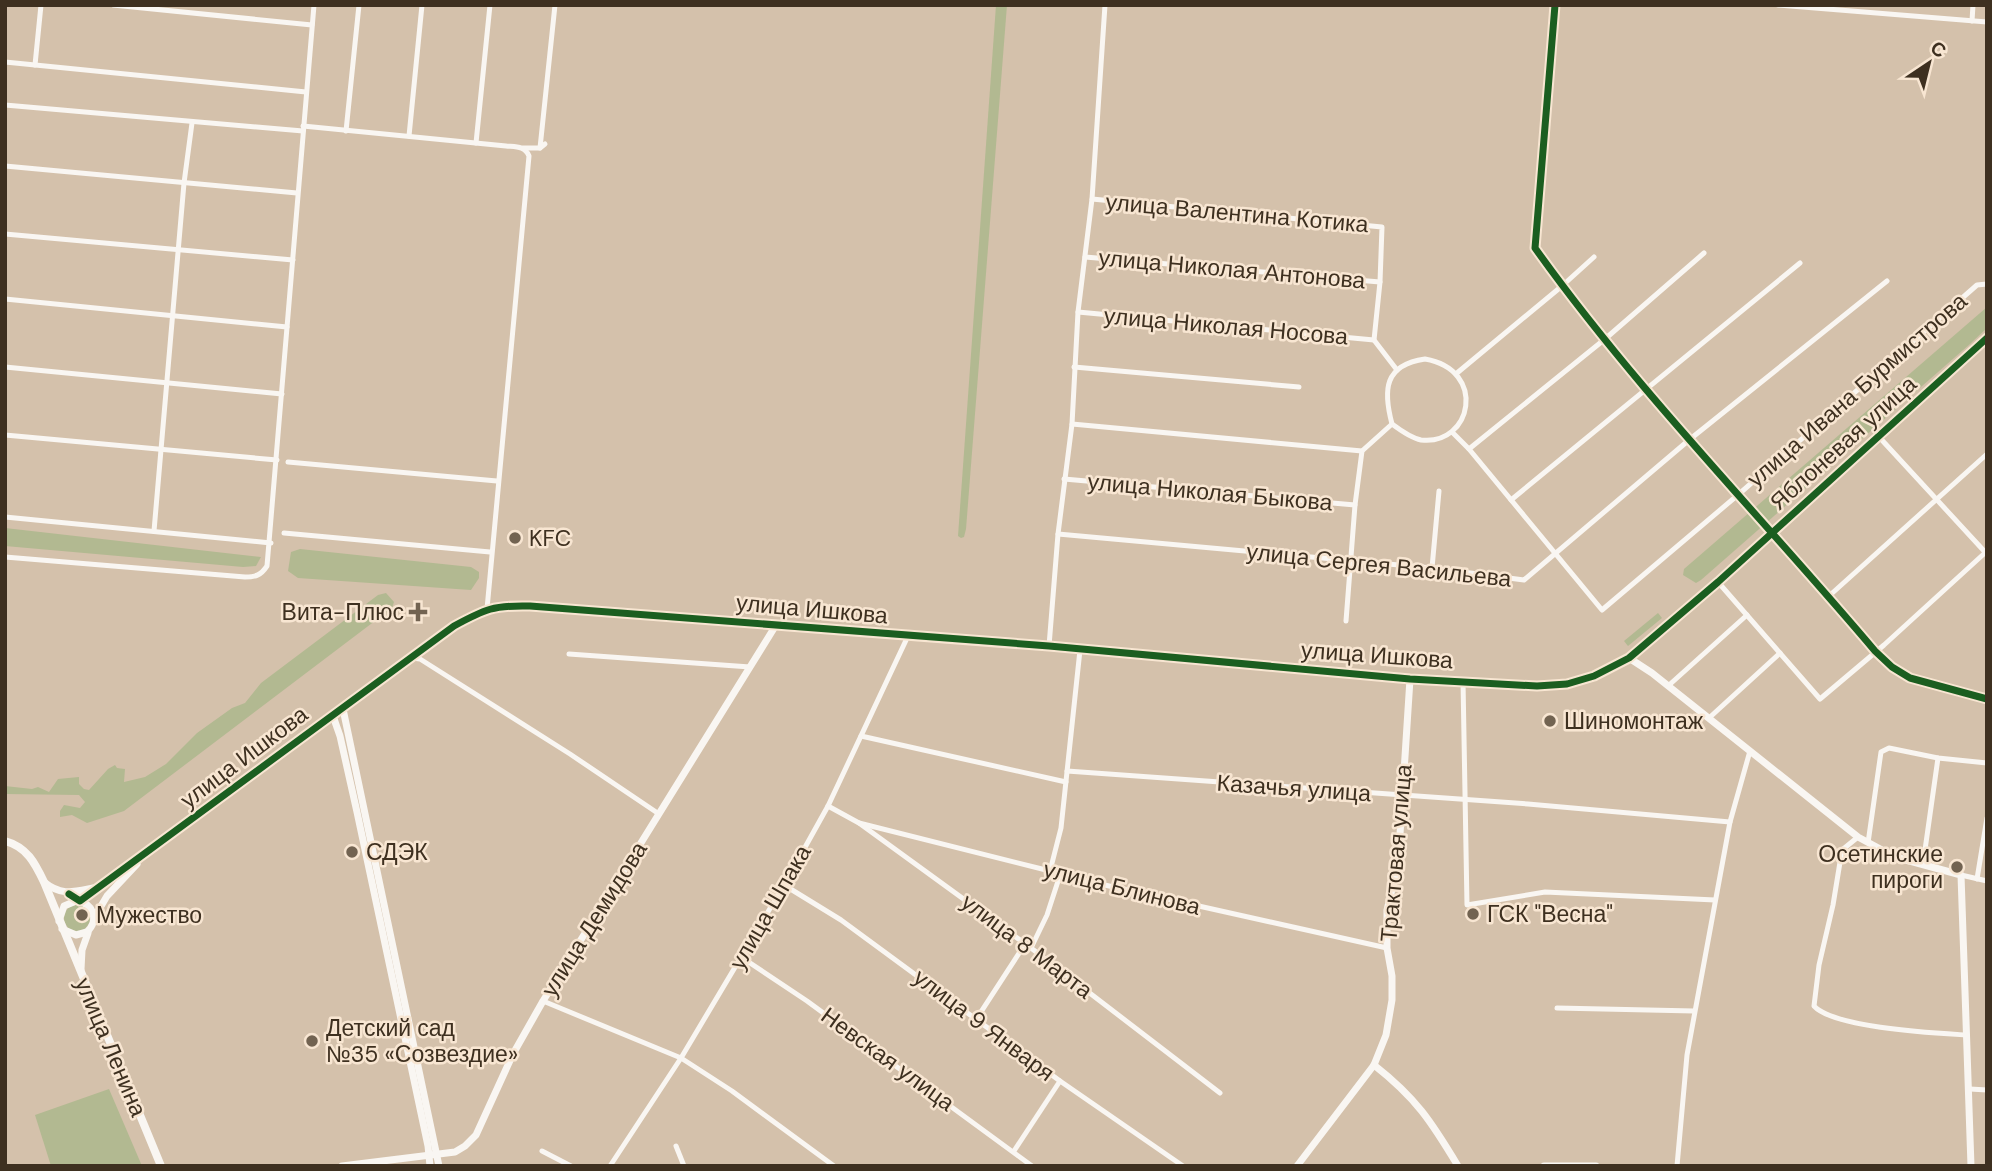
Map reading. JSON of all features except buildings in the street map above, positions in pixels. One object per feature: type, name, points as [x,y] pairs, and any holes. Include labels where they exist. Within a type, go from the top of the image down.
[{"type":"main road","name":"улица Ленина","points":[[5,841],[27,852],[44,882],[161,1166]]},
{"type":"street","points":[[36,65],[41,5]]},
{"type":"street","points":[[113,5],[312,25]]},
{"type":"street","points":[[5,557],[254,577],[267,566],[314,5]]},
{"type":"street","points":[[346,131],[359,5]]},
{"type":"street","points":[[409,136],[422,5]]},
{"type":"street","points":[[476,143],[489,5]]},
{"type":"street","points":[[5,105],[192,123],[346,131],[523,148],[543,146],[555,5]]},
{"type":"street","points":[[1049,646],[1058,534],[1072,424],[1078,312],[1092,199],[1105,5]]},
{"type":"street","points":[[1555,5],[1535,248],[1562,286],[1689,440],[1773,532],[1875,651],[1892,667],[1910,678],[1987,699]]},
{"type":"street","points":[[1779,5],[1987,22]]},
{"type":"street","points":[[1972,21],[1973,5]]},
{"type":"street","points":[[5,62],[306,92]]},
{"type":"street","points":[[153,531],[184,183],[192,123]]},
{"type":"street","points":[[487,609],[529,156],[523,148]]},
{"type":"street","points":[[5,166],[297,193]]},
{"type":"street","name":"улица Валентина Котика","points":[[1092,199],[1382,227],[1380,282]]},
{"type":"street","points":[[5,234],[293,260]]},
{"type":"street","points":[[1469,450],[1605,339],[1704,253]]},
{"type":"street","name":"улица Николая Антонова","points":[[1085,257],[1380,282]]},
{"type":"street","points":[[1457,373],[1594,257]]},
{"type":"street","points":[[1511,500],[1800,263]]},
{"type":"street","name":"улица Сергея Васильева","points":[[1058,534],[1432,568],[1524,580],[1689,440],[1887,281]]},
{"type":"street","points":[[1380,282],[1374,340],[1396,370]]},
{"type":"street","name":"улица Ивана Бурмистрова","points":[[1555,555],[1602,610],[1977,285],[1987,284]]},
{"type":"street","points":[[5,299],[287,327]]},
{"type":"street","name":"улица Николая Носова","points":[[1078,312],[1374,340]]},
{"type":"street","name":"Яблоневая улица","points":[[1629,658],[1880,438],[1987,338]]},
{"type":"street","points":[[1425,359],[1439,362],[1457,373],[1467,394],[1466,407],[1452,432],[1434,439],[1419,440],[1392,425],[1386,400],[1387,385],[1396,370],[1410,361],[1425,359]]},
{"type":"street","points":[[5,367],[282,394]]},
{"type":"street","points":[[1074,367],[1299,387]]},
{"type":"street","points":[[1072,424],[1362,451]]},
{"type":"street","points":[[1346,621],[1362,451],[1392,425]]},
{"type":"street","points":[[1452,432],[1555,555]]},
{"type":"street","points":[[5,435],[277,460]]},
{"type":"street","points":[[1718,582],[1820,699],[1928,607],[1986,552],[1880,438]]},
{"type":"street","points":[[1829,596],[1987,454]]},
{"type":"street","points":[[288,462],[497,481]]},
{"type":"street","name":"улица Николая Быкова","points":[[1064,479],[1355,505]]},
{"type":"street","points":[[1432,568],[1439,491]]},
{"type":"street","points":[[5,517],[271,542]]},
{"type":"street","points":[[284,533],[491,552]]},
{"type":"street","name":"улица Ишкова","points":[[80,901],[454,626],[501,605],[1049,646],[1410,679],[1537,686],[1567,684],[1594,676],[1629,658]]},
{"type":"street","points":[[1668,686],[1747,615]]},
{"type":"street","name":"улица Демидова","points":[[342,1166],[433,1156],[461,1149],[476,1135],[513,1054],[543,1000],[776,625]]},
{"type":"street","name":"улица Шпака","points":[[610,1166],[681,1059],[784,885],[828,806],[908,636]]},
{"type":"street","points":[[1050,871],[1061,828],[1080,650]]},
{"type":"street","points":[[1709,718],[1780,653]]},
{"type":"street","points":[[569,654],[750,667]]},
{"type":"street","points":[[412,658],[420,659],[659,814]]},
{"type":"street","points":[[1629,658],[1858,837],[1895,857],[1987,881]]},
{"type":"street","name":"Трактовая улица","points":[[1297,1166],[1374,1065],[1387,1035],[1392,976],[1387,948],[1387,910],[1398,864],[1410,679]]},
{"type":"street","points":[[1463,681],[1466,905],[1545,892],[1715,900]]},
{"type":"street","points":[[343,709],[433,1156],[430,1166]]},
{"type":"street","points":[[333,716],[340,736],[433,1156],[439,1166]]},
{"type":"street","points":[[861,736],[1066,782]]},
{"type":"street","points":[[1868,843],[1881,752],[1889,748],[1987,764]]},
{"type":"street","points":[[1677,1166],[1686,1055],[1730,822],[1750,751]]},
{"type":"street","points":[[1923,864],[1938,758]]},
{"type":"street","name":"Казачья улица","points":[[1067,771],[1730,822]]},
{"type":"street","name":"улица 8 Марта","points":[[828,806],[859,823],[1031,948],[1220,1093]]},
{"type":"street","points":[[1978,879],[1987,818]]},
{"type":"street","name":"улица Блинова","points":[[859,823],[1060,875],[1387,948]]},
{"type":"street","points":[[1858,837],[1842,850],[1819,965],[1814,1006],[1818,1011],[1851,1021],[1896,1029],[1966,1035]]},
{"type":"street","name":"улица Ишкова","points":[[94,918],[122,878],[150,851]]},
{"type":"street","points":[[1031,948],[1047,915],[1060,875]]},
{"type":"street","points":[[1961,875],[1971,1166]]},
{"type":"street","points":[[44,882],[88,905],[94,918],[82,950],[82,976]]},
{"type":"street","name":"улица 9 Января","points":[[784,885],[841,920],[1060,1081],[1183,1166]]},
{"type":"street","points":[[69,894],[97,887]]},
{"type":"street","points":[[80,901],[64,906],[60,925],[76,935],[89,930]]},
{"type":"street","points":[[977,1018],[1024,944]]},
{"type":"street","name":"Невская улица","points":[[741,957],[807,1001],[1032,1166]]},
{"type":"street","points":[[543,1000],[681,1059],[732,1091],[830,1165]]},
{"type":"street","points":[[1557,1008],[1694,1012]]},
{"type":"street","points":[[1374,1065],[1417,1102],[1458,1166]]},
{"type":"street","points":[[1014,1151],[1060,1081]]},
{"type":"street","points":[[1970,1089],[1987,1090]]},
{"type":"street","points":[[676,1146],[684,1166]]},
{"type":"street","points":[[542,1151],[571,1166]]},
{"type":"street","points":[[1544,1166],[1596,1166]]},
{"type":"green space","points":[[996,5],[1007,5],[966,529],[964,537],[961,538],[958,536]]},
{"type":"green space","points":[[1987,307],[1987,328],[1970,344],[1701,580],[1696,583],[1683,575],[1684,569]]},
{"type":"green space","points":[[5,528],[261,557],[256,566],[243,567],[5,546]]},
{"type":"green space","points":[[300,549],[471,567],[479,572],[479,578],[471,590],[298,578],[288,571],[291,552]]},
{"type":"green space","points":[[386,593],[394,602],[392,608],[124,811],[87,823],[72,815],[60,817],[64,805],[80,808],[85,802],[79,795],[5,794],[5,786],[32,789],[38,787],[49,792],[58,779],[79,777],[79,784],[89,790],[115,765],[125,769],[124,782],[145,777],[166,764],[197,733],[232,708],[245,703],[261,683],[378,595]]},
{"type":"green space","points":[[1658,613],[1662,618],[1628,646],[1624,641]]},
{"type":"green space","points":[[77,905],[86,909],[90,918],[86,927],[77,931],[68,927],[64,918],[68,909]]},
{"type":"green space","points":[[109,1089],[142,1166],[51,1166],[35,1115]]},
{"type":"cycle path","points":[[1555,5],[1535,248],[1574,301],[1658,403],[1875,651],[1892,667],[1910,678],[1987,699]]},
{"type":"cycle path","points":[[69,894],[80,901],[454,626],[498,607],[530,606],[1049,646],[1410,679],[1537,686],[1567,684],[1594,676],[1629,658],[1718,582],[1987,338]]},
{"type":"place","name":"KFC","points":[[515,538]]},
{"type":"place","name":"Вита-Плюс","points":[[418,612]]},
{"type":"place","name":"Шиномонтаж","points":[[1550,721]]},
{"type":"place","name":"СДЭК","points":[[352,852]]},
{"type":"place","name":"Осетинские пироги","points":[[1957,867]]},
{"type":"place","name":"ГСК \"Весна\"","points":[[1473,914]]},
{"type":"place","name":"Мужество","points":[[82,915]]},
{"type":"place","name":"Детский сад №35 «Созвездие»","points":[[312,1041]]}]
